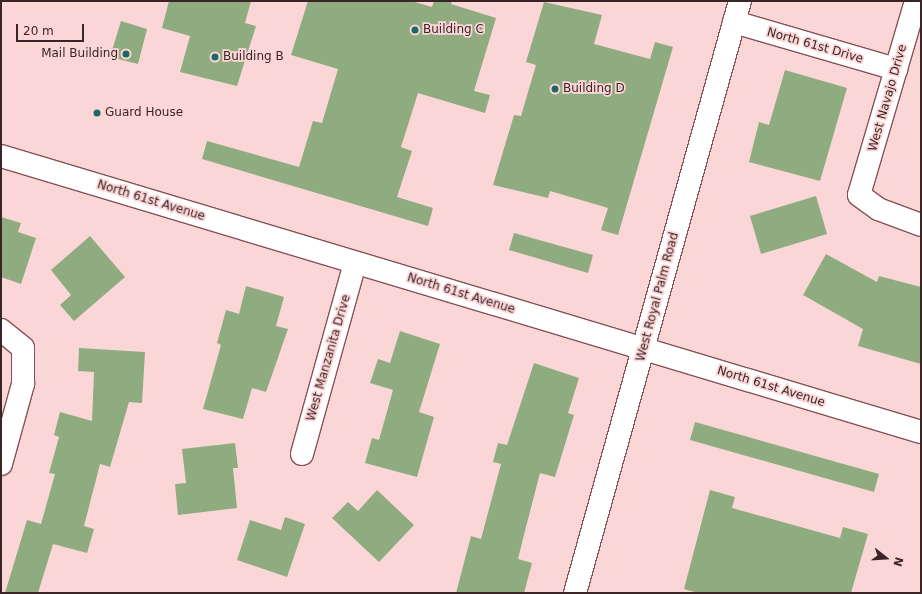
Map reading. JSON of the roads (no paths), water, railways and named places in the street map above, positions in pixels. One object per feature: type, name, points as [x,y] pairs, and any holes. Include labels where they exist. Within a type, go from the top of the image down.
[{"type":"street","name":"West Royal Palm Road","points":[[576,593],[740,1]]},
{"type":"street","name":"West Navajo Drive","points":[[916,1],[859,195],[878,209],[921,224]]},
{"type":"street","name":"North 61st Drive","points":[[734,22],[896,69]]},
{"type":"street","name":"North 61st Avenue","points":[[1,156],[921,432]]},
{"type":"street","name":"West Manzanita Drive","points":[[302,454],[355,263]]},
{"type":"street","points":[[1,330],[23,348],[23,384],[1,464]]},
{"type":"place","name":"Building C","points":[[415,30]]},
{"type":"place","name":"Mail Building","points":[[126,54]]},
{"type":"place","name":"Building B","points":[[215,57]]},
{"type":"place","name":"Building D","points":[[555,89]]},
{"type":"place","name":"Guard House","points":[[97,113]]}]
